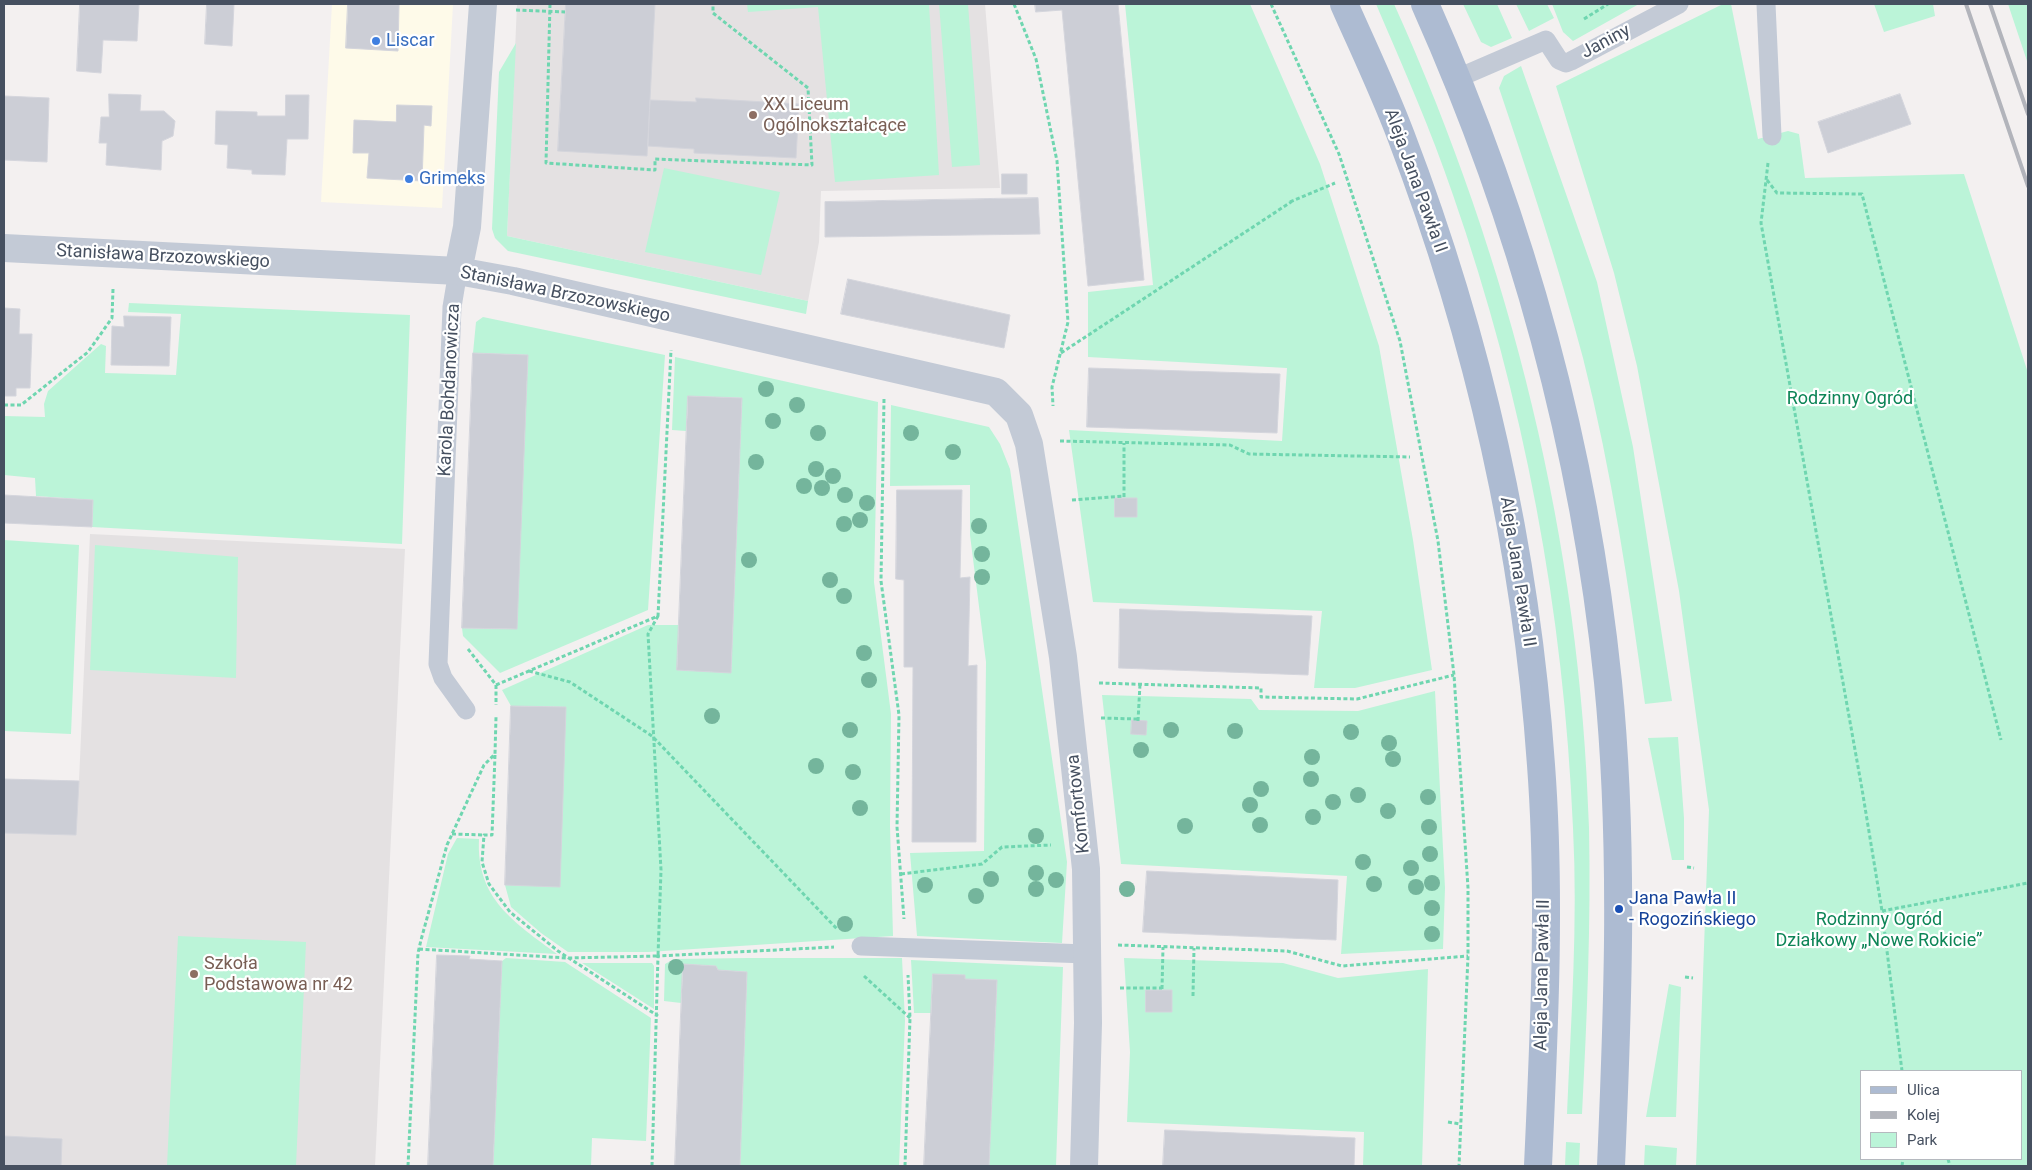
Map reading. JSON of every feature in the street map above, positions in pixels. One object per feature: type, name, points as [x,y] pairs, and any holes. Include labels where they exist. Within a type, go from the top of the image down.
[{"type":"main road","name":"Aleja Jana Pawła II","points":[[1344,4],[1400,134],[1424,198],[1452,288],[1474,362],[1492,436],[1518,573],[1539,739],[1544,823],[1544,989],[1538,1166]]},
{"type":"main road","points":[[1426,4],[1458,78],[1489,160],[1539,317],[1572,451],[1598,605],[1612,737],[1619,909],[1618,1000],[1611,1166]]},
{"type":"street","name":"Karola Bohdanowicza","points":[[458,271],[467,227],[496,6]]},
{"type":"street","name":"Stanisława Brzozowskiego","points":[[4,248],[458,271],[513,281],[996,392],[1019,415],[1029,444]]},
{"type":"street","name":"Komfortowa","points":[[1029,444],[1063,657],[1086,869],[1099,949],[1088,1023],[1084,1166]]},
{"type":"lane","name":"Janiny","points":[[1458,78],[1546,40],[1559,60],[1566,63],[1679,4]]},
{"type":"lane","points":[[1766,4],[1772,136]]},
{"type":"lane","name":"Karola Bohdanowicza","points":[[458,271],[452,307],[438,664],[443,678],[466,710]]},
{"type":"lane","points":[[858,946],[1099,949]]},
{"type":"path","points":[[550,4],[546,163],[655,170],[655,159],[812,165],[808,88],[713,13],[713,4]]},
{"type":"path","points":[[1014,4],[1036,59],[1057,161],[1068,322],[1052,386],[1053,414]]},
{"type":"path","points":[[1271,4],[1338,154],[1400,341],[1438,541],[1454,674],[1468,888],[1468,956],[1459,1166]]},
{"type":"path","points":[[496,6],[565,12]]},
{"type":"path","points":[[1772,136],[1761,223],[1882,911],[1902,1070]]},
{"type":"path","points":[[1766,179],[1777,193],[1862,194],[2001,740]]},
{"type":"path","points":[[1060,353],[1290,202],[1335,183]]},
{"type":"path","points":[[4,405],[21,405],[88,352],[112,318],[113,289]]},
{"type":"path","points":[[652,1166],[658,1016],[660,870],[648,634],[658,616],[671,350]]},
{"type":"path","points":[[884,399],[881,581],[899,715],[897,827],[910,1018],[905,1166]]},
{"type":"path","points":[[1056,441],[1230,445],[1249,454],[1410,457]]},
{"type":"path","points":[[1064,501],[1124,497],[1124,443]]},
{"type":"path","points":[[496,686],[658,616]]},
{"type":"path","points":[[529,672],[570,682],[652,736],[858,946]]},
{"type":"path","points":[[1098,683],[1261,688],[1261,697],[1357,699],[1454,674]]},
{"type":"path","points":[[1093,718],[1138,720],[1140,684]]},
{"type":"path","points":[[452,834],[492,835],[494,754]]},
{"type":"path","points":[[484,835],[482,862],[489,884],[510,912],[567,958],[658,1016]]},
{"type":"path","points":[[900,874],[982,864],[1002,847],[1083,844]]},
{"type":"path","points":[[1687,867],[1694,868]]},
{"type":"path","points":[[1882,911],[2028,883]]},
{"type":"path","points":[[408,1166],[420,949],[430,906]]},
{"type":"path","points":[[420,949],[567,958],[658,956],[858,946]]},
{"type":"path","points":[[858,946],[854,967],[910,1018]]},
{"type":"path","points":[[1099,949],[1164,947],[1287,951],[1342,966],[1468,956]]},
{"type":"path","points":[[1119,988],[1162,989],[1164,947]]},
{"type":"path","points":[[1192,996],[1194,948]]},
{"type":"path","points":[[1685,976],[1693,978]]},
{"type":"path","points":[[1448,1122],[1460,1124]]},
{"type":"shaded area","points":[[332,4],[453,4],[442,208],[321,202]]},
{"type":"shaded area","name":"XX Liceum Ogólnokształcące","points":[[517,4],[985,4],[1000,188],[821,191],[819,242],[808,301],[507,236]]},
{"type":"shaded area","name":"Szkoła Podstawowa nr 42","points":[[90,534],[405,549],[375,1166],[4,1166],[4,779],[79,781]]},
{"type":"green space","points":[[747,4],[929,4],[939,175],[835,182],[818,7],[748,12]]},
{"type":"green space","points":[[939,4],[968,4],[980,165],[952,167]]},
{"type":"green space","points":[[1125,4],[1250,4],[1320,164],[1379,346],[1413,540],[1432,670],[1355,688],[1314,688],[1322,611],[1093,602],[1069,430],[1282,441],[1287,368],[1088,357],[1088,292],[1153,285]]},
{"type":"green space","points":[[1376,4],[1394,4],[1436,102],[1473,202],[1505,304],[1532,407],[1555,511],[1572,616],[1583,722],[1589,828],[1588,971],[1582,1114],[1567,1114],[1575,900],[1573,828],[1568,747],[1560,667],[1550,587],[1536,507],[1520,428],[1478,272],[1435,147]]},
{"type":"green space","points":[[1463,4],[1497,4],[1512,38],[1491,47],[1481,42]]},
{"type":"green space","points":[[1516,4],[1547,4],[1554,18],[1529,31]]},
{"type":"green space","points":[[1552,4],[1639,4],[1573,41],[1563,32]]},
{"type":"green space","name":"Rodzinny Ogród","points":[[1723,4],[1731,4],[1758,139],[1788,131],[1799,134],[1805,178],[1964,174],[2028,373],[2028,1166],[1696,1166],[1709,810],[1679,591],[1637,366],[1614,273],[1556,86]]},
{"type":"green space","points":[[1874,4],[1933,4],[1935,16],[1884,32]]},
{"type":"green space","points":[[2008,4],[2028,4],[2028,64]]},
{"type":"green space","points":[[516,43],[507,236],[808,301],[806,314],[508,251],[495,238],[492,229],[499,72]]},
{"type":"green space","points":[[1521,66],[1597,282],[1633,447],[1672,701],[1645,704],[1619,530],[1603,444],[1583,358],[1554,256],[1499,88],[1504,76]]},
{"type":"green space","points":[[664,168],[780,192],[761,275],[645,252]]},
{"type":"green space","points":[[129,303],[410,315],[402,544],[92,527],[93,500],[36,496],[35,478],[4,475],[4,416],[45,417],[44,404],[48,391],[101,344],[106,346],[105,373],[176,375],[181,314],[128,312]]},
{"type":"green space","points":[[483,317],[665,355],[648,610],[500,673],[463,636],[462,628],[516,629],[528,355],[473,353],[476,322]]},
{"type":"green space","points":[[675,357],[878,402],[874,582],[891,714],[890,825],[893,936],[648,952],[568,952],[541,933],[511,907],[505,885],[565,707],[511,706],[502,690],[648,625],[679,625],[677,670],[731,672],[742,398],[688,396],[686,431],[672,430]]},
{"type":"green space","points":[[891,405],[989,427],[1000,444],[1010,469],[1067,862],[1062,943],[917,936],[910,853],[984,851],[986,662],[970,535],[970,485],[890,486]]},
{"type":"green space","points":[[4,540],[79,545],[71,734],[4,731]]},
{"type":"green space","points":[[95,545],[238,557],[236,678],[90,670]]},
{"type":"green space","points":[[1435,691],[1445,888],[1443,949],[1341,954],[1347,876],[1121,864],[1102,695],[1251,699],[1259,710],[1358,711]]},
{"type":"green space","points":[[1678,737],[1684,818],[1684,860],[1672,860],[1648,738]]},
{"type":"green space","points":[[457,838],[479,839],[480,860],[484,878],[491,893],[513,919],[557,954],[426,947],[448,854]]},
{"type":"green space","points":[[178,936],[306,942],[296,1166],[167,1166]]},
{"type":"green space","points":[[506,958],[565,962],[651,1018],[646,1141],[592,1138],[591,1166],[493,1166],[502,961]]},
{"type":"green space","points":[[902,958],[905,1021],[899,1166],[740,1166],[747,972],[718,970],[716,966],[683,964],[681,1003],[664,1001],[665,964],[674,959]]},
{"type":"green space","points":[[1124,958],[1283,963],[1338,978],[1428,969],[1422,1166],[1363,1166],[1364,1132],[1127,1122],[1130,1052]]},
{"type":"green space","points":[[911,960],[1063,967],[1056,1166],[989,1166],[997,980],[965,979],[964,975],[933,974],[931,1013],[914,1013]]},
{"type":"green space","points":[[582,963],[652,963],[654,966],[654,1009]]},
{"type":"green space","points":[[1669,984],[1681,987],[1676,1117],[1646,1117]]},
{"type":"green space","points":[[1566,1142],[1580,1143],[1579,1166],[1565,1166]]},
{"type":"green space","points":[[1645,1145],[1677,1148],[1676,1166],[1644,1166]]},
{"type":"building","points":[[80,4],[139,4],[137,41],[103,40],[101,73],[77,71]]},
{"type":"building","points":[[207,4],[234,4],[232,46],[205,44]]},
{"type":"building","points":[[348,4],[399,5],[398,51],[346,48]]},
{"type":"building","points":[[566,4],[655,4],[647,156],[558,151]]},
{"type":"building","points":[[1035,4],[1118,4],[1144,280],[1088,286],[1062,10],[1036,12]]},
{"type":"building","points":[[109,94],[141,95],[140,111],[164,111],[175,121],[173,136],[162,141],[161,170],[106,165],[107,143],[99,143],[101,117],[109,117]]},
{"type":"building","points":[[1900,94],[1911,124],[1828,153],[1818,122]]},
{"type":"building","points":[[286,95],[309,95],[308,139],[287,139],[285,175],[252,174],[252,170],[227,168],[228,145],[215,144],[216,111],[257,112],[257,116],[285,116]]},
{"type":"building","points":[[4,96],[49,98],[47,162],[4,160]]},
{"type":"building","points":[[696,98],[799,104],[796,158],[694,153],[694,149],[648,146],[650,100],[696,102]]},
{"type":"building","points":[[397,105],[432,106],[431,126],[424,125],[422,181],[367,178],[369,153],[353,153],[354,120],[396,122]]},
{"type":"building","points":[[1002,174],[1027,174],[1027,194],[1002,194]]},
{"type":"building","points":[[1038,198],[1040,234],[825,237],[825,202]]},
{"type":"building","points":[[848,279],[1010,315],[1004,348],[841,314]]},
{"type":"building","points":[[4,308],[20,309],[19,334],[32,334],[30,388],[16,388],[16,396],[4,396]]},
{"type":"building","points":[[124,316],[171,317],[169,366],[111,365],[112,326],[124,327]]},
{"type":"building","points":[[473,353],[528,355],[517,629],[462,628]]},
{"type":"building","points":[[1089,368],[1280,374],[1277,433],[1087,427]]},
{"type":"building","points":[[688,396],[742,398],[731,673],[677,670]]},
{"type":"building","points":[[897,490],[962,490],[960,578],[970,577],[968,666],[977,665],[976,842],[912,842],[913,667],[904,667],[904,580],[896,579]]},
{"type":"building","points":[[4,495],[93,500],[92,527],[4,523]]},
{"type":"building","points":[[1115,498],[1137,498],[1137,517],[1115,517]]},
{"type":"building","points":[[1120,609],[1312,616],[1308,675],[1119,668]]},
{"type":"building","points":[[511,706],[566,707],[560,887],[505,885]]},
{"type":"building","points":[[1132,720],[1147,721],[1146,735],[1131,734]]},
{"type":"building","points":[[4,779],[79,781],[76,835],[4,833]]},
{"type":"building","points":[[1147,871],[1338,880],[1336,940],[1143,932]]},
{"type":"building","points":[[437,955],[470,956],[469,959],[502,961],[493,1166],[428,1166]]},
{"type":"building","points":[[683,964],[716,966],[718,970],[747,972],[740,1166],[675,1166]]},
{"type":"building","points":[[933,974],[965,975],[965,979],[997,980],[989,1166],[924,1166]]},
{"type":"building","points":[[1146,990],[1172,990],[1172,1012],[1146,1012]]},
{"type":"building","points":[[1165,1130],[1355,1138],[1354,1166],[1163,1166]]},
{"type":"building","points":[[4,1136],[62,1139],[61,1166],[4,1166]]},
{"type":"railway","points":[[1966,4],[2028,186]]},
{"type":"railway","points":[[1990,4],[2028,114]]},
{"type":"place","name":"Liscar","points":[[376,41]]},
{"type":"place","name":"XX Liceum Ogólnokształcące","points":[[753,115]]},
{"type":"place","name":"Grimeks","points":[[409,179]]},
{"type":"place","name":"Jana Pawła II - Rogozińskiego","points":[[1619,909]]},
{"type":"place","name":"Szkoła Podstawowa nr 42","points":[[194,974]]},
{"type":"park label","name":"Rodzinny Ogród Działkowy „Nowe Rokicie”","points":[[1879,930]]}]
